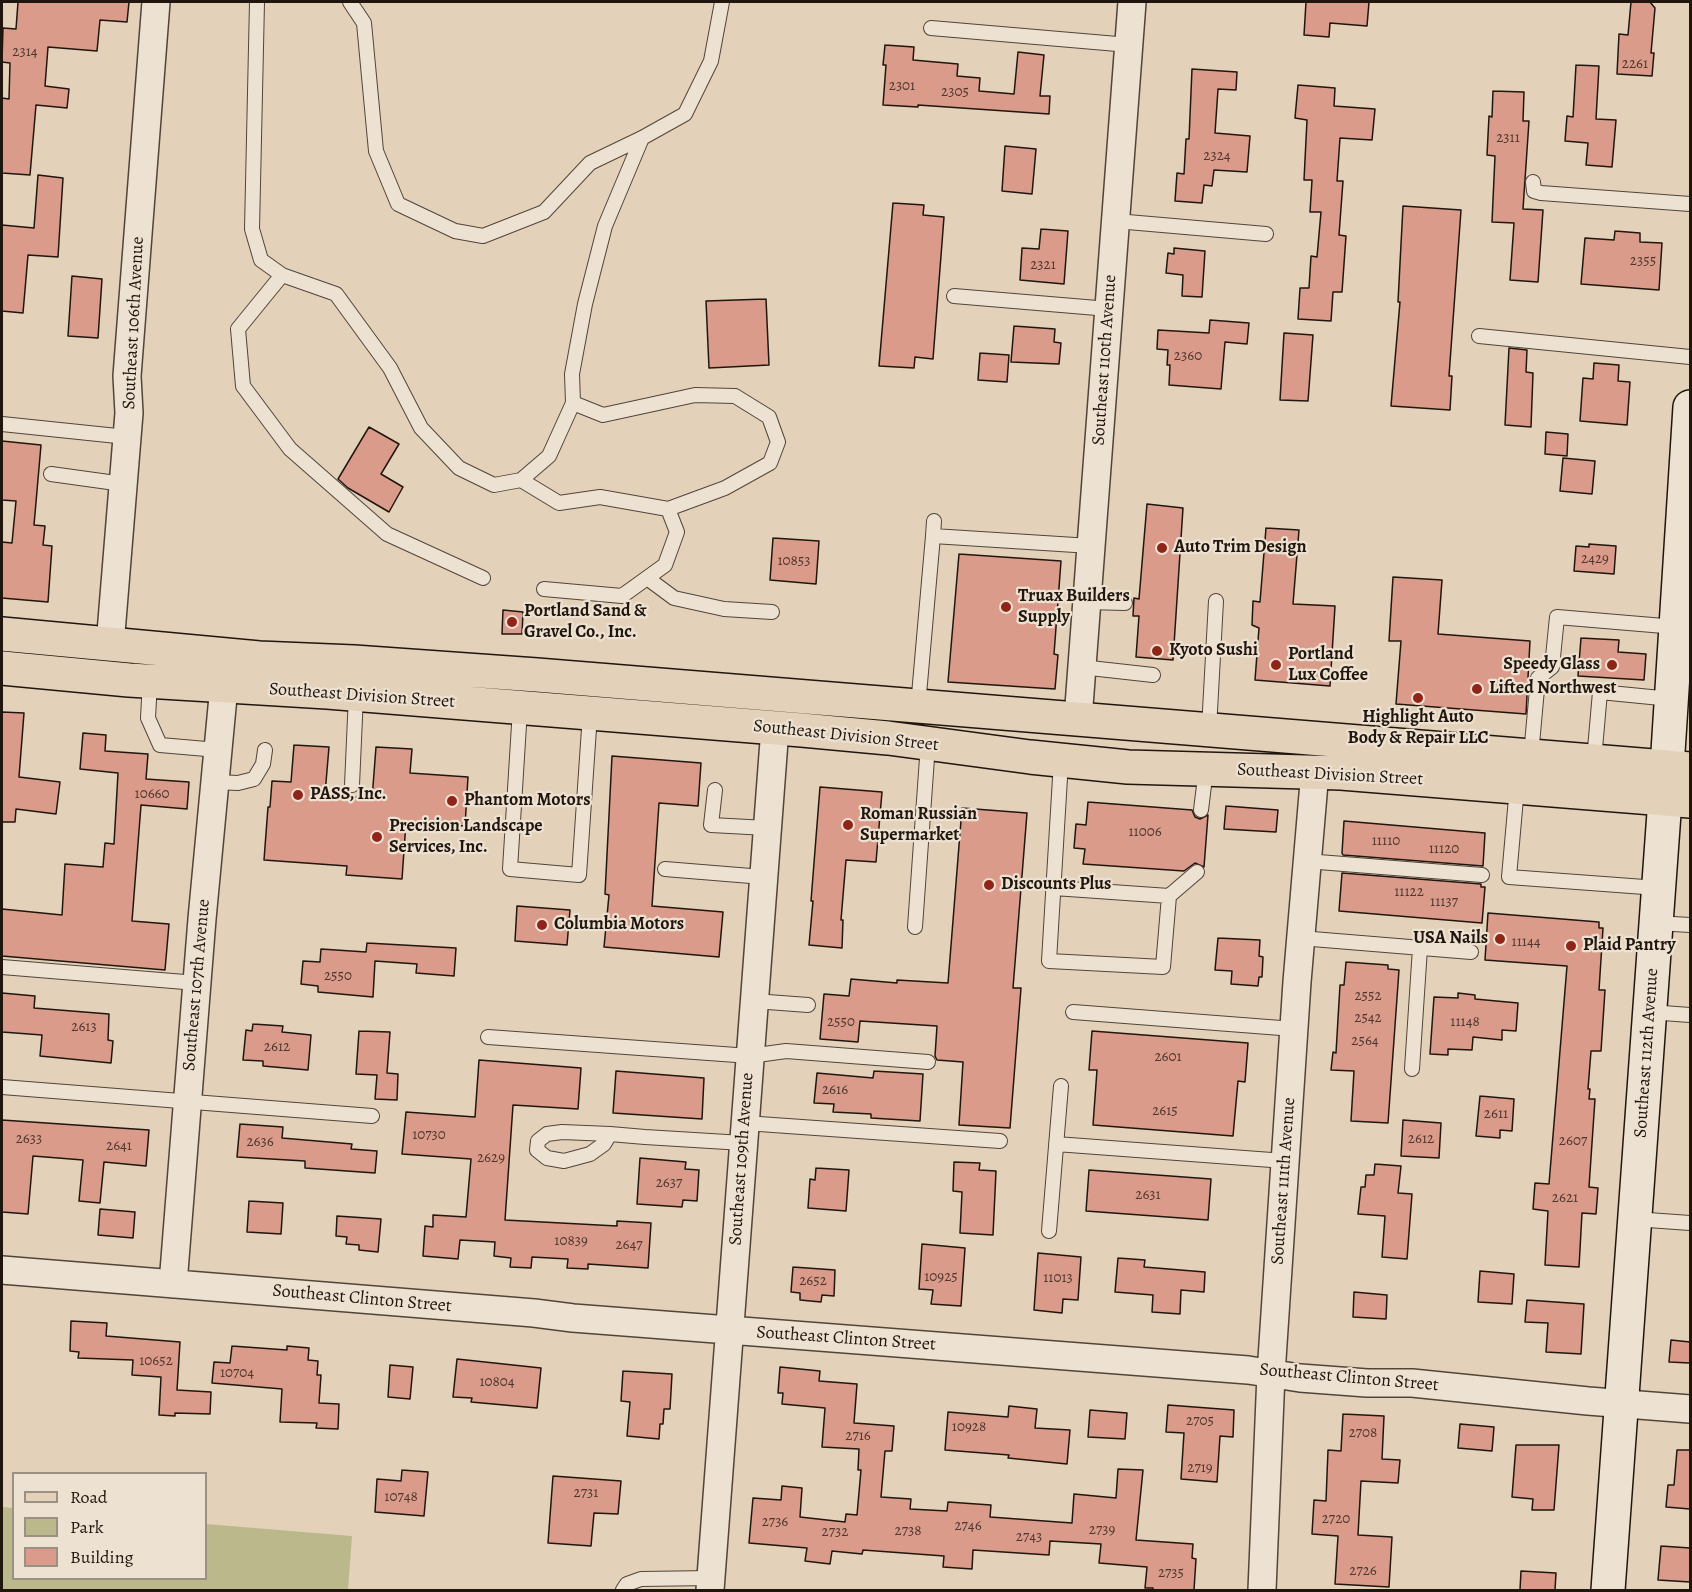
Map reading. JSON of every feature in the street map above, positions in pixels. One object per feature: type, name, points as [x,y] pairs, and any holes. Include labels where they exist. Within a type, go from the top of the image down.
[{"type":"main road","name":"Southeast 112th Avenue","points":[[1608,1590],[1658,888],[1678,800],[1678,767],[1671,699],[1680,644],[1685,571],[1690,407]]},
{"type":"main road","name":"Southeast Division Street","points":[[2,634],[259,658],[354,662],[537,675],[1678,767]]},
{"type":"main road","points":[[2,666],[24,655],[97,661],[107,658],[110,645]]},
{"type":"main road","name":"Southeast Division Street","points":[[2,666],[150,681],[356,694],[865,735],[1061,761],[1128,766],[1315,771],[1678,800]]},
{"type":"main road","points":[[775,728],[817,698]]},
{"type":"main road","points":[[928,744],[946,733],[1065,738],[1078,719]]},
{"type":"street","name":"Southeast 106th Avenue","points":[[110,645],[129,413],[128,376],[156,2]]},
{"type":"street","name":"Southeast 110th Avenue","points":[[1078,719],[1132,2]]},
{"type":"street","name":"Southeast 107th Avenue","points":[[173,1284],[224,686]]},
{"type":"street","name":"Southeast 109th Avenue","points":[[710,1584],[775,728]]},
{"type":"street","name":"Southeast 111th Avenue","points":[[1262,1590],[1271,1374],[1300,938],[1315,771]]},
{"type":"street","name":"Southeast Clinton Street","points":[[2,1270],[1248,1370],[1300,1378],[1367,1383],[1412,1383],[1690,1410]]},
{"type":"lane","points":[[257,2],[252,229],[261,260],[282,275],[336,294],[390,368],[421,428],[459,468],[494,485],[521,480],[549,456],[573,403],[572,374],[585,304],[605,226],[642,138]]},
{"type":"lane","points":[[350,2],[363,23],[376,151],[398,204],[455,231],[483,236],[544,212],[590,163],[685,114],[711,61],[722,2]]},
{"type":"lane","points":[[931,28],[1129,45]]},
{"type":"lane","points":[[1533,182],[1534,191],[1541,194],[1690,204]]},
{"type":"lane","points":[[1116,221],[1266,234]]},
{"type":"lane","points":[[282,275],[237,329],[243,386],[290,449],[387,534],[483,578]]},
{"type":"lane","points":[[954,296],[1109,309]]},
{"type":"lane","points":[[1479,336],[1690,357]]},
{"type":"lane","points":[[521,480],[559,502],[600,497],[668,509],[725,488],[770,463],[778,442],[770,417],[735,396],[695,396],[603,415],[573,403]]},
{"type":"lane","points":[[2,424],[127,437]]},
{"type":"lane","points":[[51,474],[123,484]]},
{"type":"lane","points":[[544,589],[622,596],[665,565],[677,531],[668,509]]},
{"type":"lane","points":[[918,706],[934,521]]},
{"type":"lane","points":[[933,536],[1091,546]]},
{"type":"lane","points":[[647,578],[674,598],[723,609],[772,612]]},
{"type":"lane","points":[[1209,729],[1216,601]]},
{"type":"lane","points":[[1086,602],[1125,603]]},
{"type":"lane","points":[[1531,755],[1538,678],[1552,667],[1557,617],[1680,644]]},
{"type":"lane","points":[[1081,667],[1153,675]]},
{"type":"lane","points":[[150,681],[148,718],[160,745],[218,750]]},
{"type":"lane","points":[[1594,760],[1600,692],[1671,699]]},
{"type":"lane","points":[[352,785],[356,694]]},
{"type":"lane","points":[[520,709],[510,869],[579,875],[590,714]]},
{"type":"lane","points":[[915,927],[928,744]]},
{"type":"lane","points":[[215,782],[238,783],[254,779],[262,764],[265,750]]},
{"type":"lane","points":[[1061,761],[1049,961],[1163,967],[1169,896],[1197,872]]},
{"type":"lane","points":[[1201,810],[1206,769]]},
{"type":"lane","points":[[1517,787],[1509,877],[1658,888]]},
{"type":"lane","points":[[715,790],[711,825],[767,828]]},
{"type":"lane","points":[[1306,861],[1482,875]]},
{"type":"lane","points":[[665,869],[763,877]]},
{"type":"lane","points":[[1054,888],[1169,896]]},
{"type":"lane","points":[[1656,923],[1690,925]]},
{"type":"lane","points":[[1300,938],[1471,951]]},
{"type":"lane","points":[[1412,1069],[1420,948]]},
{"type":"lane","points":[[2,968],[197,983]]},
{"type":"lane","points":[[754,1001],[808,1005]]},
{"type":"lane","points":[[1073,1012],[1294,1029]]},
{"type":"lane","points":[[1650,1012],[1690,1015]]},
{"type":"lane","points":[[488,1037],[750,1056],[786,1051],[928,1062]]},
{"type":"lane","points":[[1049,1231],[1061,1086]]},
{"type":"lane","points":[[2,1087],[372,1116]]},
{"type":"lane","points":[[610,1134],[744,1133],[1000,1141]]},
{"type":"lane","points":[[1056,1144],[1285,1161]]},
{"type":"lane","points":[[1635,1219],[1690,1223]]},
{"type":"lane","points":[[622,1590],[627,1584],[641,1579],[710,1584]]},
{"type":"green space","points":[[2,1507],[12,1508],[12,1580],[207,1580],[207,1524],[352,1536],[348,1590],[2,1590]]},
{"type":"building","points":[[18,2],[129,2],[127,22],[100,20],[97,51],[48,47],[45,86],[69,89],[67,108],[36,105],[30,175],[2,173],[2,98],[9,99],[10,63],[2,62],[3,28],[16,29]]},
{"type":"building","points":[[1306,2],[1369,2],[1367,26],[1330,23],[1329,37],[1304,35]]},
{"type":"building","points":[[1631,2],[1650,2],[1655,8],[1651,53],[1654,53],[1652,76],[1617,74],[1619,34],[1628,35]]},
{"type":"building","points":[[885,45],[914,47],[913,60],[958,64],[957,76],[980,78],[979,91],[1014,94],[1018,52],[1044,55],[1040,96],[1050,96],[1049,114],[918,105],[918,107],[883,105]]},
{"type":"building","points":[[1576,65],[1599,66],[1596,119],[1616,120],[1612,167],[1586,165],[1588,143],[1565,141],[1567,116],[1573,117]]},
{"type":"building","points":[[1192,69],[1237,72],[1236,90],[1218,89],[1215,133],[1250,136],[1247,172],[1214,170],[1212,186],[1204,185],[1202,203],[1175,201],[1177,173],[1184,174],[1186,139],[1189,139]]},
{"type":"building","points":[[1298,85],[1335,88],[1334,106],[1375,109],[1372,140],[1340,138],[1337,181],[1343,181],[1339,235],[1346,236],[1342,292],[1333,292],[1331,321],[1298,319],[1300,288],[1309,288],[1311,256],[1317,257],[1321,212],[1310,212],[1312,180],[1304,180],[1307,120],[1295,118]]},
{"type":"building","points":[[1493,91],[1524,92],[1523,121],[1529,121],[1523,209],[1543,210],[1538,282],[1510,280],[1514,223],[1492,222],[1495,156],[1487,155]]},
{"type":"building","points":[[1005,146],[1036,149],[1032,194],[1002,191]]},
{"type":"building","points":[[38,175],[63,178],[58,257],[28,255],[23,313],[2,311],[2,225],[34,228]]},
{"type":"building","points":[[893,203],[924,205],[923,215],[944,217],[933,359],[915,357],[914,368],[879,366]]},
{"type":"building","points":[[1403,206],[1461,210],[1449,376],[1452,376],[1450,410],[1391,406],[1400,302],[1398,302]]},
{"type":"building","points":[[1041,229],[1068,231],[1064,284],[1020,280],[1022,248],[1039,249]]},
{"type":"building","points":[[1615,231],[1640,233],[1640,242],[1662,243],[1659,290],[1581,284],[1585,238],[1614,240]]},
{"type":"building","points":[[1174,248],[1205,251],[1202,297],[1182,296],[1183,275],[1166,273],[1168,253],[1174,254]]},
{"type":"building","points":[[72,276],[102,279],[98,338],[68,336]]},
{"type":"building","points":[[766,299],[769,365],[709,368],[706,301]]},
{"type":"building","points":[[1210,320],[1249,323],[1247,344],[1225,342],[1221,389],[1169,385],[1168,350],[1157,349],[1158,330],[1209,333]]},
{"type":"building","points":[[1014,326],[1055,329],[1054,342],[1061,343],[1059,364],[1011,362]]},
{"type":"building","points":[[1284,333],[1313,335],[1308,401],[1280,400]]},
{"type":"building","points":[[1509,348],[1527,350],[1526,372],[1533,373],[1531,427],[1505,425]]},
{"type":"building","points":[[980,353],[1009,355],[1007,382],[978,380]]},
{"type":"building","points":[[1594,363],[1619,365],[1618,381],[1630,382],[1627,425],[1580,421],[1583,378],[1593,379]]},
{"type":"building","points":[[369,427],[399,444],[381,474],[403,487],[389,512],[348,488],[338,479]]},
{"type":"building","points":[[1546,432],[1568,434],[1567,456],[1545,454]]},
{"type":"building","points":[[2,441],[41,445],[34,525],[45,526],[43,545],[52,546],[48,602],[2,598],[2,542],[12,543],[16,501],[2,500]]},
{"type":"building","points":[[1563,458],[1595,461],[1592,494],[1560,491]]},
{"type":"building","points":[[1147,504],[1183,508],[1173,660],[1136,657],[1139,616],[1133,616],[1134,598],[1139,599]]},
{"type":"building","points":[[1266,528],[1299,530],[1293,604],[1335,606],[1330,686],[1255,680],[1259,628],[1252,625],[1253,601],[1260,602]]},
{"type":"building","points":[[773,538],[819,541],[816,584],[770,580]]},
{"type":"building","points":[[1589,544],[1616,546],[1614,574],[1574,571],[1576,546],[1589,547]]},
{"type":"building","name":"Truax Builders Supply","points":[[959,554],[1061,561],[1054,654],[1058,655],[1055,689],[948,682]]},
{"type":"building","points":[[1393,577],[1442,580],[1438,634],[1530,641],[1526,714],[1396,704],[1401,641],[1389,641]]},
{"type":"building","name":"Portland Sand & Gravel Co., Inc.","points":[[503,610],[523,612],[522,634],[502,634]]},
{"type":"building","name":"Speedy Glass","points":[[1581,638],[1619,640],[1618,652],[1646,654],[1644,680],[1578,676]]},
{"type":"building","points":[[2,712],[24,713],[19,777],[60,782],[56,814],[16,809],[15,822],[2,822]]},
{"type":"building","points":[[83,733],[106,735],[105,751],[148,754],[146,779],[189,782],[187,809],[141,805],[132,921],[169,924],[165,970],[2,956],[2,909],[62,915],[65,864],[103,867],[105,843],[114,844],[118,773],[80,769]]},
{"type":"building","points":[[294,745],[329,747],[325,794],[372,799],[376,747],[412,749],[410,773],[468,777],[465,826],[406,822],[402,879],[346,875],[347,866],[264,860],[272,781],[291,782]]},
{"type":"building","points":[[612,756],[701,763],[698,806],[659,803],[652,906],[723,912],[719,957],[604,947],[609,895],[605,894]]},
{"type":"building","name":"Roman Russian Supermarket","points":[[820,787],[882,792],[876,862],[846,860],[841,920],[843,920],[842,948],[809,945]]},
{"type":"building","points":[[1088,802],[1192,810],[1195,817],[1200,819],[1208,815],[1204,867],[1195,863],[1184,871],[1083,864],[1085,849],[1074,848],[1076,824],[1086,825]]},
{"type":"building","points":[[1226,806],[1278,810],[1276,832],[1224,829]]},
{"type":"building","points":[[962,808],[1027,813],[1013,988],[1021,988],[1010,1128],[959,1125],[963,1062],[937,1060],[935,1056],[937,1026],[860,1021],[858,1042],[820,1039],[824,994],[849,996],[851,979],[897,983],[897,980],[948,983]]},
{"type":"building","points":[[1344,821],[1485,833],[1483,866],[1343,855]]},
{"type":"building","points":[[1342,873],[1481,884],[1481,887],[1485,887],[1482,923],[1339,911]]},
{"type":"building","name":"Columbia Motors","points":[[517,906],[570,910],[567,945],[515,941]]},
{"type":"building","points":[[1488,913],[1599,922],[1599,928],[1603,928],[1599,990],[1605,990],[1601,1051],[1591,1051],[1588,1089],[1590,1089],[1589,1099],[1595,1099],[1589,1187],[1598,1188],[1596,1214],[1582,1213],[1579,1267],[1545,1265],[1548,1211],[1533,1209],[1535,1183],[1549,1184],[1567,966],[1485,960]]},
{"type":"building","points":[[1218,938],[1260,940],[1259,956],[1263,957],[1262,977],[1259,977],[1258,986],[1231,984],[1232,971],[1215,970]]},
{"type":"building","points":[[367,943],[456,948],[454,976],[416,973],[417,964],[375,961],[373,997],[318,992],[318,986],[301,984],[303,961],[320,962],[321,949],[366,952]]},
{"type":"building","points":[[1346,962],[1388,965],[1388,969],[1399,970],[1388,1123],[1351,1121],[1354,1071],[1331,1070],[1333,1052],[1336,1053],[1340,985],[1344,985]]},
{"type":"building","points":[[2,993],[35,996],[34,1008],[109,1014],[108,1040],[113,1041],[111,1063],[40,1056],[42,1035],[2,1032]]},
{"type":"building","points":[[1458,993],[1475,995],[1475,999],[1518,1003],[1516,1031],[1502,1030],[1502,1040],[1473,1037],[1472,1050],[1448,1049],[1448,1055],[1430,1054],[1434,997],[1458,998]]},
{"type":"building","points":[[253,1024],[283,1026],[282,1032],[311,1035],[308,1070],[263,1066],[263,1061],[243,1060],[246,1030],[252,1031]]},
{"type":"building","points":[[359,1031],[390,1032],[387,1073],[398,1074],[397,1100],[375,1099],[377,1075],[356,1074]]},
{"type":"building","points":[[1092,1031],[1248,1043],[1245,1082],[1238,1081],[1233,1136],[1093,1125],[1097,1070],[1089,1070]]},
{"type":"building","points":[[479,1060],[581,1068],[578,1109],[513,1105],[505,1220],[617,1226],[617,1221],[651,1223],[648,1268],[588,1264],[588,1269],[567,1268],[568,1259],[532,1257],[531,1268],[510,1267],[511,1258],[494,1256],[495,1242],[460,1240],[458,1259],[423,1256],[425,1226],[433,1227],[433,1215],[466,1217],[471,1159],[402,1154],[406,1112],[475,1117]]},
{"type":"building","points":[[616,1071],[704,1078],[702,1119],[613,1113]]},
{"type":"building","points":[[874,1071],[923,1074],[920,1121],[871,1118],[871,1114],[833,1112],[834,1104],[814,1103],[817,1073],[873,1078]]},
{"type":"building","points":[[1480,1096],[1514,1099],[1512,1131],[1500,1130],[1500,1138],[1476,1136]]},
{"type":"building","points":[[2,1120],[149,1130],[146,1166],[104,1162],[100,1203],[79,1201],[83,1160],[33,1156],[28,1214],[2,1212]]},
{"type":"building","points":[[1403,1120],[1441,1123],[1439,1158],[1401,1156]]},
{"type":"building","points":[[240,1124],[283,1127],[282,1138],[352,1144],[351,1149],[377,1151],[375,1173],[305,1168],[305,1161],[237,1157]]},
{"type":"building","points":[[640,1158],[686,1162],[685,1169],[699,1170],[697,1201],[683,1200],[682,1207],[637,1204]]},
{"type":"building","points":[[954,1162],[980,1163],[979,1170],[996,1171],[993,1235],[960,1233],[962,1192],[953,1191]]},
{"type":"building","points":[[1375,1164],[1401,1166],[1398,1193],[1412,1194],[1407,1259],[1382,1257],[1385,1216],[1358,1214],[1361,1187],[1365,1187],[1366,1175],[1374,1175]]},
{"type":"building","points":[[816,1168],[849,1170],[846,1211],[808,1208],[810,1179],[815,1180]]},
{"type":"building","points":[[1089,1170],[1211,1179],[1208,1220],[1086,1211]]},
{"type":"building","points":[[249,1201],[283,1203],[281,1234],[247,1232]]},
{"type":"building","points":[[100,1209],[135,1212],[133,1238],[98,1235]]},
{"type":"building","points":[[337,1216],[381,1219],[378,1252],[359,1250],[359,1245],[346,1244],[347,1237],[336,1236]]},
{"type":"building","points":[[922,1244],[965,1248],[961,1306],[931,1304],[933,1290],[919,1289]]},
{"type":"building","points":[[1038,1253],[1081,1257],[1078,1300],[1063,1299],[1062,1313],[1034,1310]]},
{"type":"building","points":[[1118,1258],[1145,1260],[1144,1267],[1205,1272],[1204,1292],[1181,1290],[1180,1314],[1152,1312],[1153,1295],[1115,1292]]},
{"type":"building","points":[[793,1267],[835,1270],[834,1296],[822,1295],[821,1302],[800,1300],[800,1293],[791,1292]]},
{"type":"building","points":[[1480,1271],[1514,1274],[1512,1304],[1478,1302]]},
{"type":"building","points":[[1354,1292],[1387,1295],[1386,1319],[1353,1317]]},
{"type":"building","points":[[1527,1300],[1584,1304],[1581,1354],[1546,1352],[1548,1323],[1525,1322]]},
{"type":"building","points":[[71,1321],[107,1323],[106,1336],[180,1342],[177,1390],[211,1392],[210,1414],[159,1415],[161,1377],[132,1375],[133,1360],[78,1358],[79,1352],[70,1351]]},
{"type":"building","points":[[1671,1340],[1690,1342],[1690,1363],[1669,1362]]},
{"type":"building","points":[[232,1346],[287,1350],[287,1346],[309,1348],[308,1360],[318,1361],[317,1375],[321,1375],[319,1403],[339,1404],[338,1429],[316,1428],[317,1423],[280,1422],[282,1389],[212,1383],[214,1362],[230,1363]]},
{"type":"building","points":[[457,1359],[541,1368],[537,1408],[471,1402],[472,1398],[453,1397]]},
{"type":"building","points":[[390,1365],[413,1367],[410,1399],[388,1397]]},
{"type":"building","points":[[780,1367],[820,1371],[819,1381],[857,1384],[854,1423],[894,1426],[892,1451],[885,1451],[881,1497],[911,1499],[910,1509],[947,1511],[948,1502],[991,1505],[990,1517],[1072,1523],[1074,1494],[1116,1498],[1118,1469],[1143,1470],[1136,1540],[1193,1544],[1192,1558],[1196,1559],[1194,1590],[1145,1588],[1147,1567],[1099,1563],[1101,1544],[1050,1541],[1049,1555],[973,1550],[972,1569],[943,1567],[944,1556],[863,1550],[862,1554],[832,1551],[830,1564],[805,1561],[807,1548],[749,1543],[753,1498],[781,1500],[782,1486],[802,1488],[800,1517],[845,1522],[846,1514],[857,1515],[861,1470],[858,1470],[859,1449],[822,1447],[825,1408],[782,1404],[783,1393],[778,1393]]},
{"type":"building","points":[[623,1371],[672,1374],[670,1409],[664,1409],[659,1439],[627,1436],[630,1402],[621,1401]]},
{"type":"building","points":[[1168,1405],[1234,1410],[1233,1437],[1220,1436],[1217,1482],[1181,1479],[1184,1433],[1166,1432]]},
{"type":"building","points":[[1009,1406],[1037,1409],[1035,1428],[1070,1430],[1067,1464],[1008,1458],[1009,1455],[945,1450],[948,1412],[1008,1417]]},
{"type":"building","points":[[1090,1410],[1127,1413],[1125,1439],[1088,1437]]},
{"type":"building","points":[[1343,1414],[1384,1416],[1382,1459],[1400,1460],[1398,1483],[1361,1481],[1358,1535],[1392,1537],[1389,1587],[1335,1584],[1338,1536],[1312,1534],[1314,1500],[1326,1501],[1328,1450],[1341,1451]]},
{"type":"building","points":[[1460,1424],[1494,1427],[1492,1451],[1458,1448]]},
{"type":"building","points":[[1516,1445],[1559,1445],[1554,1510],[1532,1510],[1533,1499],[1512,1497]]},
{"type":"building","points":[[1677,1450],[1690,1450],[1690,1509],[1666,1507],[1668,1485],[1674,1485]]},
{"type":"building","points":[[402,1470],[428,1472],[424,1516],[375,1512],[377,1479],[401,1481]]},
{"type":"building","points":[[553,1476],[621,1481],[618,1514],[594,1513],[591,1546],[548,1543]]},
{"type":"building","points":[[1661,1546],[1690,1548],[1690,1582],[1658,1580]]},
{"type":"building","points":[[1521,1571],[1556,1573],[1555,1590],[1520,1590]]},
{"type":"place","name":"Auto Trim Design","points":[[1162,548]]},
{"type":"place","name":"Truax Builders Supply","points":[[1006,607]]},
{"type":"place","name":"Portland Sand & Gravel Co., Inc.","points":[[512,622]]},
{"type":"place","name":"Kyoto Sushi","points":[[1157,651]]},
{"type":"place","name":"Portland Lux Coffee","points":[[1276,665]]},
{"type":"place","name":"Speedy Glass","points":[[1612,665]]},
{"type":"place","name":"Lifted Northwest","points":[[1477,689]]},
{"type":"place","name":"Highlight Auto Body & Repair LLC","points":[[1418,698]]},
{"type":"place","name":"PASS, Inc.","points":[[298,795]]},
{"type":"place","name":"Phantom Motors","points":[[452,801]]},
{"type":"place","name":"Roman Russian Supermarket","points":[[848,825]]},
{"type":"place","name":"Precision Landscape Services, Inc.","points":[[377,837]]},
{"type":"place","name":"Discounts Plus","points":[[989,885]]},
{"type":"place","name":"Columbia Motors","points":[[542,925]]},
{"type":"place","name":"USA Nails","points":[[1500,939]]},
{"type":"place","name":"Plaid Pantry","points":[[1571,946]]}]
